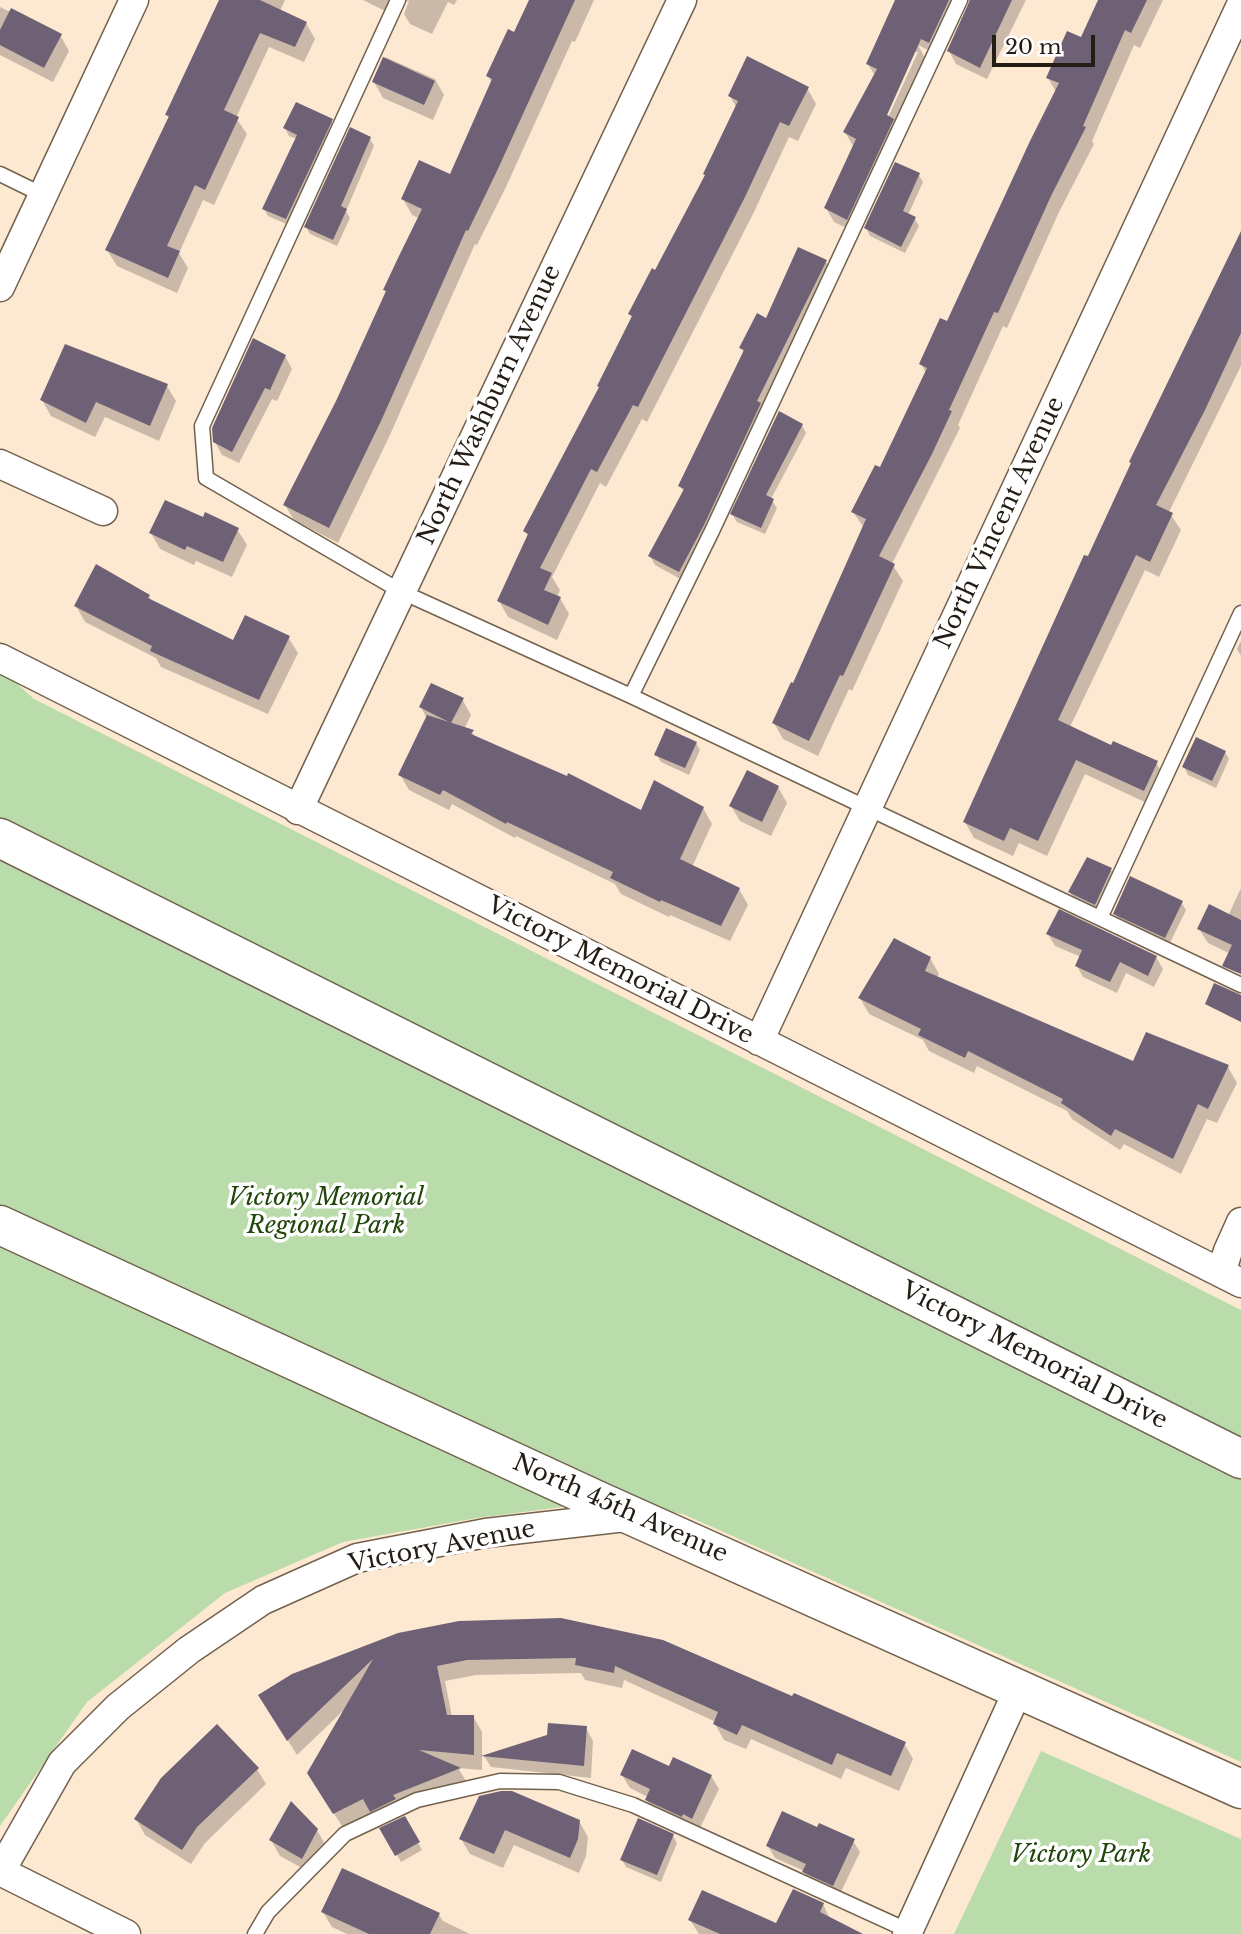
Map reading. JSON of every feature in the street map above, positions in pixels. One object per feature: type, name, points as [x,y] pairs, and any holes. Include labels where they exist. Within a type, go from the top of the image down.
[{"type":"street","points":[[0,287],[134,0]]},
{"type":"street","name":"North Washburn Avenue","points":[[298,810],[682,0]]},
{"type":"street","name":"North Vincent Avenue","points":[[759,1041],[1241,5]]},
{"type":"street","points":[[0,464],[103,511]]},
{"type":"street","name":"Victory Memorial Drive","points":[[0,659],[1231,1278]]},
{"type":"street","name":"Victory Memorial Drive","points":[[0,838],[1241,1459]]},
{"type":"street","points":[[1231,1278],[1227,1251],[1241,1222]]},
{"type":"street","name":"North 45th Avenue","points":[[0,1225],[634,1516],[1241,1789]]},
{"type":"street","name":"Victory Avenue","points":[[0,1872],[62,1763],[118,1707],[190,1650],[263,1600],[357,1558],[486,1534],[634,1516]]},
{"type":"street","points":[[908,1932],[1019,1688]]},
{"type":"street","points":[[0,1872],[126,1934]]},
{"type":"lane","points":[[398,0],[202,426],[206,478],[402,592],[868,807],[1241,985]]},
{"type":"lane","points":[[631,696],[712,531],[960,0]]},
{"type":"lane","points":[[0,174],[43,195]]},
{"type":"lane","points":[[1100,918],[1241,613]]},
{"type":"lane","points":[[256,1934],[268,1912],[345,1834],[417,1800],[500,1781],[559,1782],[633,1805],[908,1932]]},
{"type":"green space","name":"Victory Memorial Regional Park","points":[[0,668],[34,699],[1241,1310],[1241,1762],[683,1514],[601,1502],[477,1518],[343,1542],[225,1593],[87,1702],[0,1826]]},
{"type":"green space","name":"Victory Park","points":[[1041,1751],[1241,1839],[1241,1934],[954,1934]]},
{"type":"building","points":[[219,0],[260,0],[307,22],[295,47],[260,33],[224,110],[239,117],[205,190],[195,185],[167,246],[180,251],[168,278],[105,250],[169,116],[165,115]]},
{"type":"building","points":[[529,0],[575,0],[329,528],[283,505],[336,401],[386,291],[383,290],[422,209],[401,199],[419,160],[450,174],[492,79],[486,76],[508,29],[514,32]]},
{"type":"building","points":[[895,0],[949,0],[929,43],[921,39],[887,115],[894,119],[847,220],[824,208],[856,139],[843,132],[877,69],[866,64]]},
{"type":"building","points":[[970,0],[1012,0],[980,68],[947,51]]},
{"type":"building","points":[[1098,0],[1147,0],[1131,33],[1125,30],[1083,126],[1086,127],[1051,196],[998,313],[994,312],[931,456],[879,556],[895,564],[843,676],[840,675],[809,741],[772,723],[791,682],[793,683],[866,519],[851,512],[875,465],[880,467],[927,368],[919,364],[940,318],[947,321],[1059,83],[1046,78],[1067,31],[1081,37]]},
{"type":"building","points":[[11,8],[62,34],[44,68],[0,45],[0,30]]},
{"type":"building","points":[[747,56],[809,87],[789,126],[780,122],[745,197],[638,407],[633,405],[597,472],[591,469],[540,568],[552,573],[544,590],[561,597],[548,625],[497,601],[528,534],[523,531],[599,387],[597,386],[632,316],[628,314],[652,268],[655,270],[705,175],[703,174],[738,101],[728,96]]},
{"type":"building","points":[[383,57],[435,81],[424,105],[372,82]]},
{"type":"building","points":[[296,102],[333,119],[286,219],[262,209],[297,135],[283,128]]},
{"type":"building","points":[[350,127],[371,137],[341,206],[347,209],[333,240],[304,227]]},
{"type":"building","points":[[895,162],[920,173],[903,211],[916,217],[901,247],[864,228]]},
{"type":"building","points":[[1241,231],[1241,333],[1156,505],[1173,513],[1150,562],[1136,555],[1058,720],[1111,745],[1113,741],[1158,761],[1144,791],[1076,760],[1038,841],[1010,828],[1004,841],[963,822],[1084,555],[1088,556],[1131,463],[1129,462]]},
{"type":"building","points":[[798,247],[827,260],[757,401],[761,403],[679,572],[648,556],[684,489],[678,486],[744,350],[739,348],[757,313],[766,318]]},
{"type":"building","points":[[253,338],[286,355],[270,390],[265,388],[232,452],[213,442],[212,428]]},
{"type":"building","points":[[65,344],[168,384],[150,426],[96,402],[86,423],[40,400]]},
{"type":"building","points":[[779,411],[803,424],[766,495],[774,499],[761,528],[730,514]]},
{"type":"building","points":[[165,500],[203,517],[205,512],[239,528],[223,562],[187,546],[185,550],[149,533]]},
{"type":"building","points":[[96,564],[150,595],[148,598],[233,640],[245,615],[290,636],[259,700],[150,651],[152,646],[74,606]]},
{"type":"building","points":[[431,683],[464,698],[451,723],[419,707]]},
{"type":"building","points":[[427,715],[474,730],[471,734],[567,776],[568,773],[641,810],[654,780],[704,807],[680,859],[740,888],[721,926],[661,900],[660,902],[610,878],[613,872],[507,822],[506,824],[443,790],[440,795],[398,775]]},
{"type":"building","points":[[666,728],[697,742],[685,768],[654,755]]},
{"type":"building","points":[[1196,737],[1226,751],[1212,781],[1182,767]]},
{"type":"building","points":[[747,770],[779,786],[762,822],[729,806]]},
{"type":"building","points":[[1087,857],[1112,868],[1095,905],[1068,892]]},
{"type":"building","points":[[1130,876],[1183,901],[1165,938],[1113,914]]},
{"type":"building","points":[[1209,904],[1241,920],[1241,974],[1222,966],[1232,945],[1197,929]]},
{"type":"building","points":[[1059,909],[1157,956],[1148,976],[1120,962],[1110,982],[1075,966],[1082,950],[1046,934]]},
{"type":"building","points":[[894,938],[931,957],[925,971],[1133,1061],[1146,1032],[1229,1065],[1208,1109],[1198,1104],[1173,1159],[1115,1129],[1111,1136],[1061,1103],[1063,1099],[968,1051],[965,1058],[918,1035],[921,1029],[858,998]]},
{"type":"building","points":[[1214,983],[1241,995],[1241,1022],[1205,1004]]},
{"type":"building","points":[[561,1618],[663,1640],[906,1742],[891,1776],[837,1753],[832,1765],[742,1725],[737,1735],[713,1724],[718,1712],[615,1666],[614,1673],[575,1665],[576,1658],[467,1660],[437,1666],[447,1715],[474,1715],[474,1755],[419,1750],[461,1768],[393,1795],[396,1799],[370,1812],[363,1799],[333,1814],[307,1773],[373,1659],[287,1741],[258,1695],[292,1674],[398,1633],[459,1621]]},
{"type":"building","points":[[548,1723],[587,1726],[584,1766],[481,1756],[547,1735]]},
{"type":"building","points":[[217,1724],[259,1768],[197,1827],[182,1850],[134,1819],[161,1778]]},
{"type":"building","points":[[632,1749],[669,1766],[673,1757],[712,1775],[692,1819],[645,1800],[650,1789],[620,1775]]},
{"type":"building","points":[[512,1791],[580,1820],[578,1839],[570,1858],[505,1830],[494,1854],[459,1839],[479,1796]]},
{"type":"building","points":[[291,1801],[318,1829],[302,1859],[269,1840]]},
{"type":"building","points":[[782,1811],[817,1827],[819,1823],[855,1839],[833,1886],[802,1872],[806,1864],[766,1846]]},
{"type":"building","points":[[405,1816],[420,1842],[395,1856],[379,1828]]},
{"type":"building","points":[[638,1818],[674,1834],[657,1875],[620,1860]]},
{"type":"building","points":[[342,1868],[440,1913],[430,1934],[369,1934],[321,1912]]},
{"type":"building","points":[[793,1889],[824,1903],[820,1912],[863,1934],[720,1934],[688,1920],[702,1890],[776,1923]]}]
